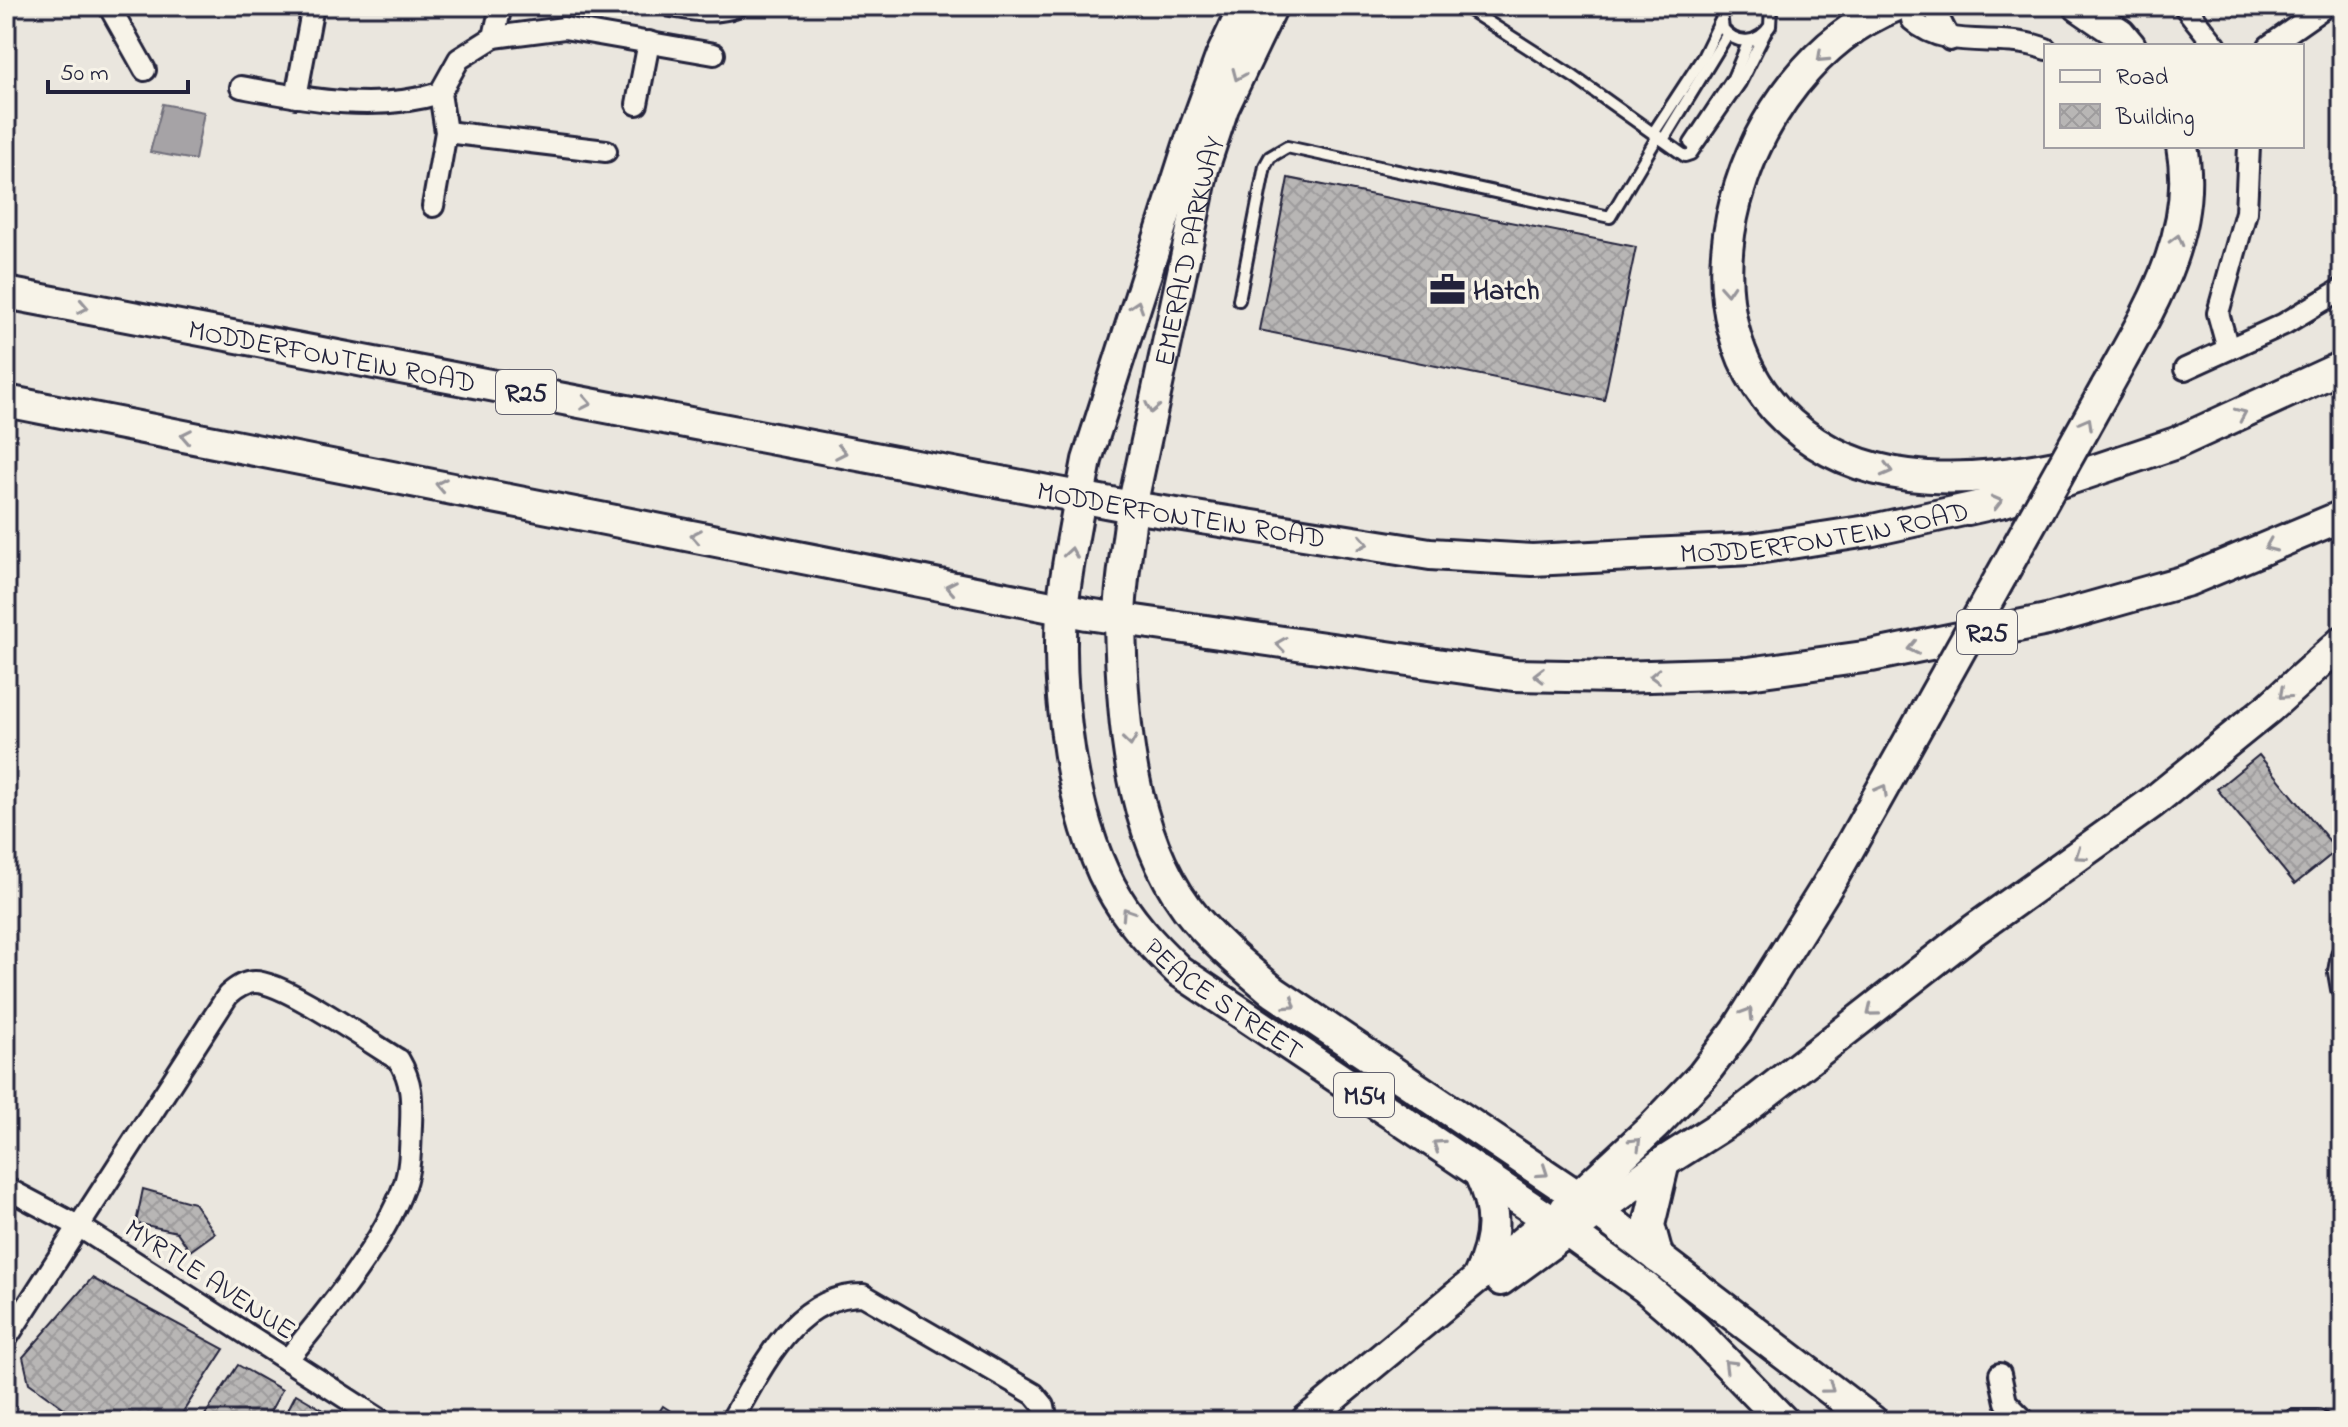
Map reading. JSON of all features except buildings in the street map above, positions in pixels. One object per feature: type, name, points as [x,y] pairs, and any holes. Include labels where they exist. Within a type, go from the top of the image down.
[{"type":"main road","points":[[2079,6],[2120,34],[2128,44]]},
{"type":"main road","points":[[1897,12],[1827,51],[1797,81],[1772,115],[1742,177],[1726,254],[1726,289],[1731,322],[1759,385],[1778,411],[1804,435],[1848,459],[1899,473],[1949,480],[2027,472],[2176,443]]},
{"type":"main road","points":[[1588,1205],[1702,1076],[1737,1030],[1834,875],[2147,312],[2178,240],[2185,203],[2186,166],[2182,148]]},
{"type":"main road","name":"MODDERFONTEIN ROAD","points":[[6,293],[1132,507],[1430,554],[1532,560],[1751,549],[1868,531],[2004,501],[2176,443],[2342,367]]},
{"type":"main road","name":"R25","points":[[6,401],[1062,609],[1513,675],[1617,677],[1748,673],[1871,656],[2047,620],[2189,580],[2342,516]]},
{"type":"main road","name":"PEACE STREET","points":[[1080,497],[1062,609],[1061,649],[1070,752],[1090,837],[1109,886],[1139,932],[1179,971],[1559,1226],[1646,1288],[1695,1330],[1783,1421]]},
{"type":"main road","name":"PEACE STREET","points":[[1132,507],[1120,619],[1129,734],[1144,814],[1160,863],[1187,908],[1231,955],[1274,992],[1588,1205]]},
{"type":"main road","points":[[1559,1226],[1588,1205],[1735,1117],[1974,930],[2153,802],[2269,708],[2342,642]]},
{"type":"main road","points":[[1658,1258],[1649,1225],[1664,1162]]},
{"type":"main road","points":[[1479,1172],[1492,1203],[1494,1219],[1489,1255],[1479,1276]]},
{"type":"main road","name":"M54","points":[[1588,1205],[1872,1421]]},
{"type":"street","points":[[109,6],[145,70]]},
{"type":"street","points":[[296,97],[313,6]]},
{"type":"street","points":[[494,37],[501,6]]},
{"type":"street","points":[[671,6],[715,11],[737,6]]},
{"type":"street","name":"EMERALD PARKWAY","points":[[1080,497],[1087,460],[1189,142],[1220,57],[1244,6]]},
{"type":"street","name":"EMERALD PARKWAY","points":[[1132,507],[1204,169],[1224,108],[1273,6]]},
{"type":"street","points":[[2184,6],[2214,44]]},
{"type":"street","points":[[2272,44],[2326,6]]},
{"type":"street","points":[[1897,12],[1925,32],[1950,40],[2000,38],[2044,49]]},
{"type":"street","points":[[1937,15],[1950,40]]},
{"type":"street","points":[[433,206],[446,132],[440,93],[459,59],[494,37],[564,28],[714,54]]},
{"type":"street","points":[[637,104],[649,42]]},
{"type":"street","points":[[241,87],[340,103],[387,102],[440,93]]},
{"type":"street","points":[[446,132],[606,151]]},
{"type":"street","points":[[2228,349],[2218,313],[2246,212],[2249,148]]},
{"type":"street","points":[[2185,369],[2284,324],[2342,289]]},
{"type":"street","points":[[2342,955],[2339,972],[2342,989]]},
{"type":"street","points":[[6,1339],[228,995],[241,985],[257,982],[280,988],[399,1060],[409,1077],[412,1096],[409,1164],[404,1186],[354,1274],[287,1360]]},
{"type":"street","name":"MYRTLE AVENUE","points":[[6,1188],[80,1227],[382,1421]]},
{"type":"street","points":[[1305,1421],[1479,1276],[1559,1226]]},
{"type":"street","points":[[1329,1421],[1484,1294],[1559,1226]]},
{"type":"street","points":[[735,1420],[794,1322],[813,1307],[831,1299],[863,1295],[1034,1394],[1044,1406],[1047,1421]]},
{"type":"street","points":[[2000,1374],[2006,1402],[2025,1421]]},
{"type":"street","points":[[2293,1421],[2318,1421]]},
{"type":"lane","points":[[1463,6],[1659,136],[1682,156]]},
{"type":"lane","points":[[1682,156],[1691,154],[1740,83],[1770,26],[1772,7]]},
{"type":"lane","points":[[1239,300],[1265,166],[1270,157],[1287,147],[1610,217],[1703,57],[1718,12]]},
{"type":"lane","points":[[1718,12],[1727,35]]},
{"type":"lane","points":[[1682,156],[1733,78],[1749,41],[1765,33]]},
{"type":"lane","points":[[1659,136],[1727,35]]},
{"type":"lane","points":[[1727,35],[1749,41]]},
{"type":"shaded area","points":[[163,104],[204,112],[195,160],[150,152]]},
{"type":"place","name":"Hatch","points":[[1447,289]]}]
